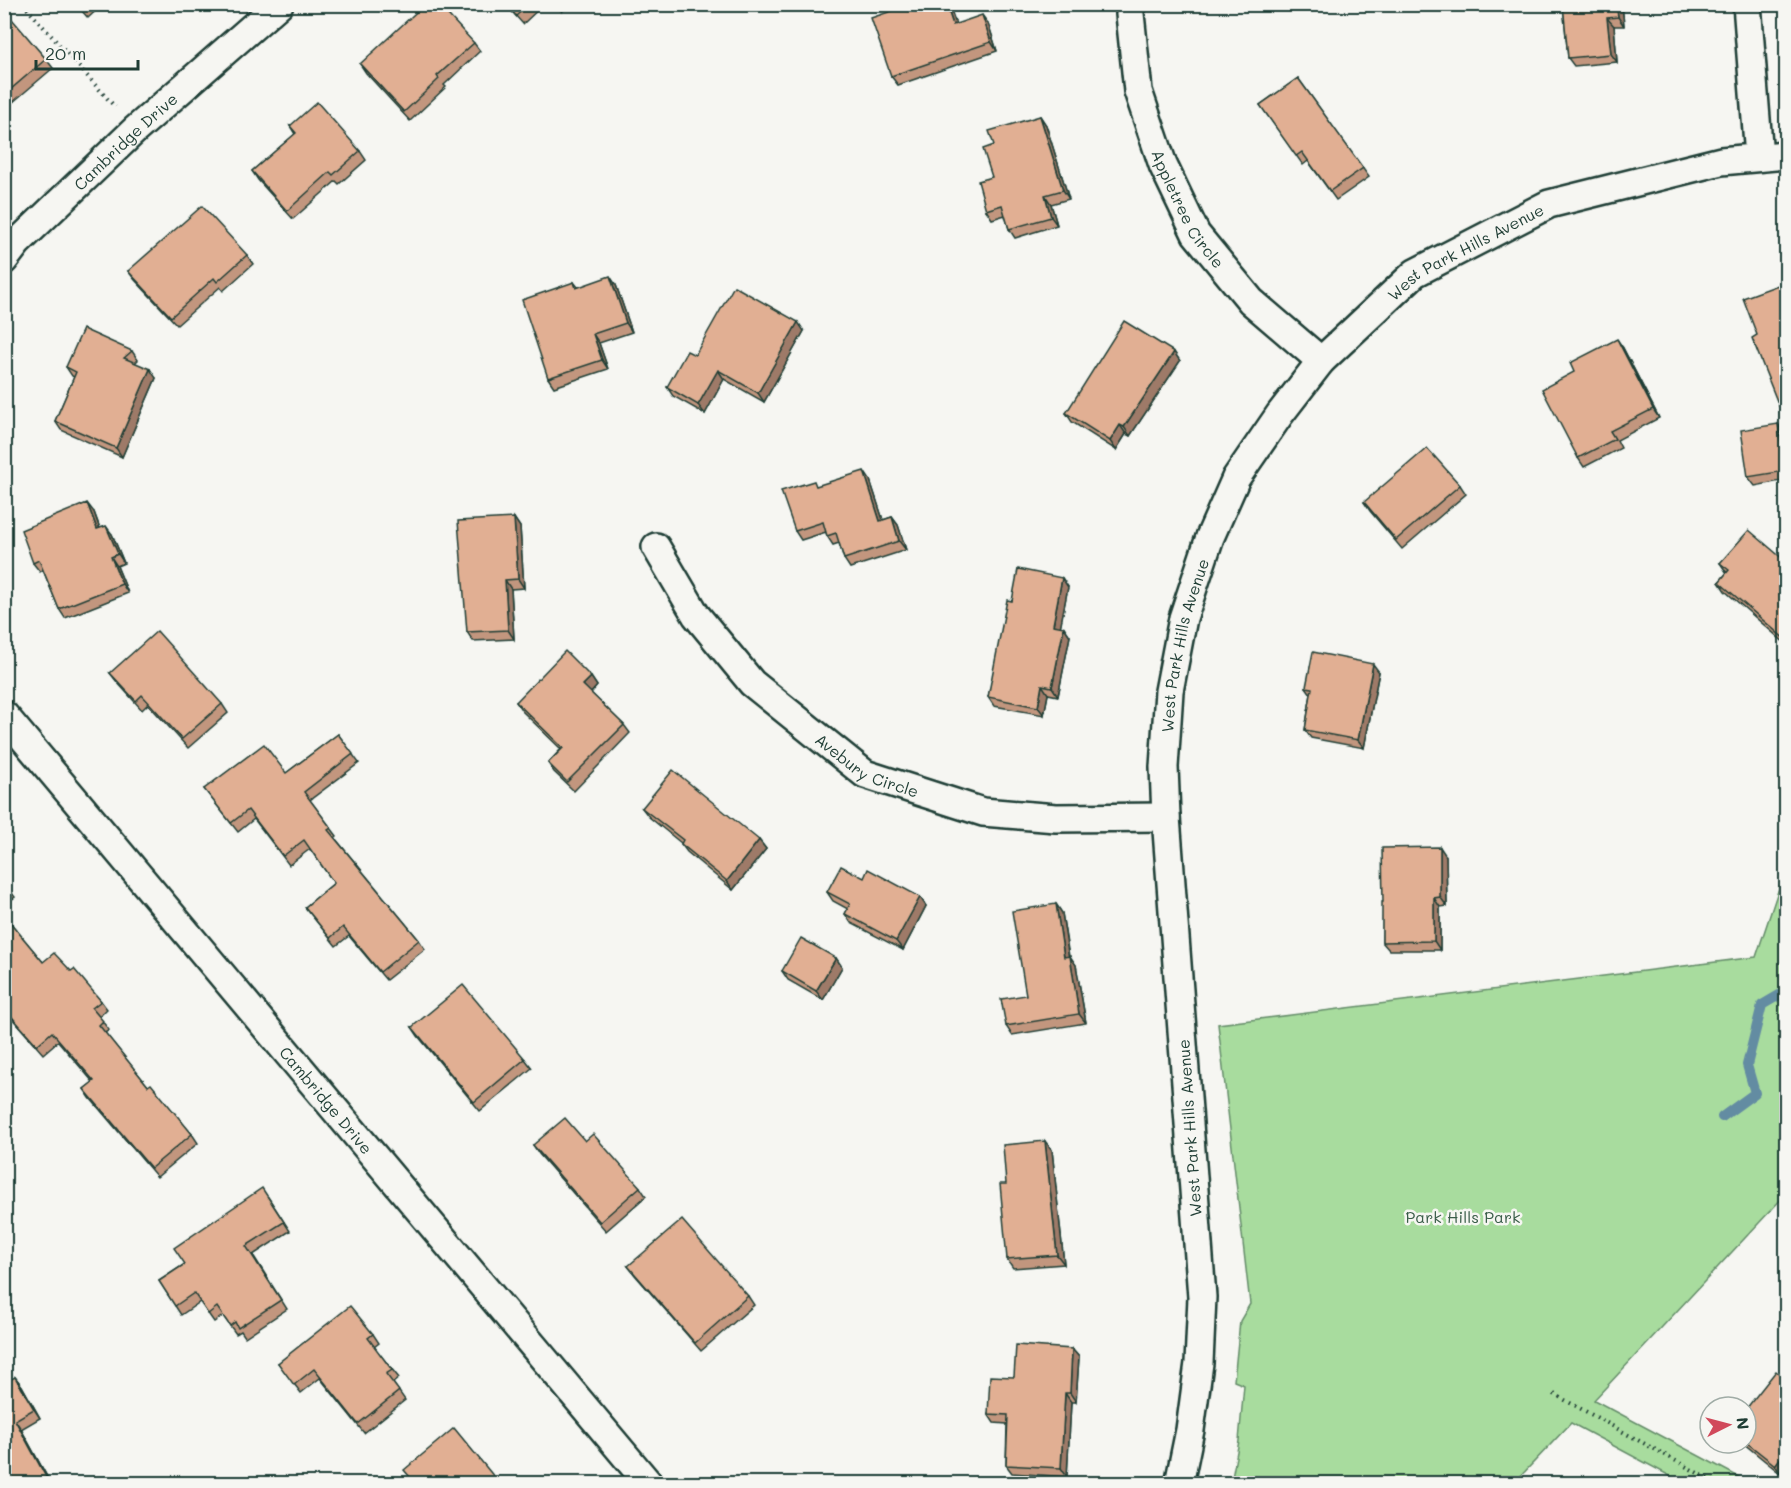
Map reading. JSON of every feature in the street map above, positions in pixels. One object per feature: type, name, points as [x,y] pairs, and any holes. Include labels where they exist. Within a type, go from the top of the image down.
[{"type":"street","name":"Cambridge Drive","points":[[4,260],[17,243],[135,130],[279,4]]},
{"type":"street","points":[[1747,4],[1759,157]]},
{"type":"street","name":"Appletree Circle","points":[[1130,14],[1138,91],[1163,165],[1196,234],[1251,301],[1322,361]]},
{"type":"street","name":"West Park Hills Avenue","points":[[1179,1484],[1190,1431],[1199,1363],[1202,1297],[1164,767],[1169,691],[1183,618],[1206,547],[1236,478],[1280,414],[1322,361],[1415,273],[1549,204],[1721,161],[1786,155]]},
{"type":"street","name":"Avebury Circle","points":[[656,547],[696,615],[752,683],[865,774],[983,812],[1056,818],[1166,817]]},
{"type":"street","name":"Cambridge Drive","points":[[4,715],[649,1484]]},
{"type":"path","points":[[23,4],[135,130]]},
{"type":"path","points":[[1554,1394],[1718,1484]]},
{"type":"green space","name":"Park Hills Park","points":[[1786,867],[1786,1194],[1594,1400],[1750,1483],[1683,1483],[1571,1423],[1514,1483],[1231,1483],[1239,1441],[1244,1385],[1234,1381],[1240,1321],[1250,1304],[1218,1024],[1756,957]]},
{"type":"building","points":[[425,4],[438,4],[474,43],[437,76],[439,79],[404,112],[360,64]]},
{"type":"building","points":[[507,4],[529,4],[516,16]]},
{"type":"building","points":[[912,4],[946,4],[953,25],[982,15],[991,42],[891,76],[871,18]]},
{"type":"building","points":[[1563,4],[1616,4],[1618,17],[1607,18],[1611,54],[1568,58]]},
{"type":"building","points":[[6,12],[46,59],[4,95],[4,13]]},
{"type":"building","points":[[1298,78],[1363,168],[1330,191],[1302,152],[1296,156],[1260,105]]},
{"type":"building","points":[[317,102],[360,151],[333,175],[330,172],[287,211],[252,171],[296,133],[290,126]]},
{"type":"building","points":[[1040,116],[1063,190],[1045,195],[1051,217],[1009,229],[1002,205],[986,210],[978,181],[992,177],[983,149],[994,145],[989,131]]},
{"type":"building","points":[[202,206],[247,255],[217,282],[214,278],[171,317],[128,271]]},
{"type":"building","points":[[610,276],[626,323],[593,334],[602,360],[548,378],[522,300],[574,282],[576,288]]},
{"type":"building","points":[[1786,282],[1786,415],[1783,416],[1752,338],[1757,335],[1743,298]]},
{"type":"building","points":[[734,286],[798,322],[758,393],[718,370],[698,405],[667,387],[687,351],[695,355]]},
{"type":"building","points":[[1124,321],[1174,352],[1124,427],[1120,425],[1110,441],[1066,413]]},
{"type":"building","points":[[83,329],[132,351],[124,358],[150,369],[116,448],[55,421],[76,372],[66,367]]},
{"type":"building","points":[[1617,339],[1653,409],[1610,431],[1615,439],[1578,458],[1542,389],[1574,372],[1570,363]]},
{"type":"building","points":[[1778,424],[1785,471],[1748,477],[1741,430]]},
{"type":"building","points":[[1427,448],[1460,485],[1396,540],[1364,502]]},
{"type":"building","points":[[864,471],[880,521],[892,517],[899,541],[844,559],[836,533],[827,536],[823,522],[795,531],[781,491],[814,481],[816,486]]},
{"type":"building","points":[[87,503],[97,529],[106,526],[118,554],[111,557],[122,584],[59,609],[39,560],[33,563],[21,530]]},
{"type":"building","points":[[514,518],[518,579],[505,580],[508,630],[467,632],[458,521]]},
{"type":"building","points":[[1749,530],[1784,560],[1786,566],[1786,640],[1719,582],[1729,570],[1720,563]]},
{"type":"building","points":[[1018,569],[1062,578],[1053,625],[1064,627],[1052,687],[1042,685],[1038,707],[988,697],[1007,600],[1012,601]]},
{"type":"building","points":[[157,631],[222,704],[182,739],[142,695],[136,701],[110,673]]},
{"type":"building","points":[[565,651],[591,677],[583,685],[624,725],[567,782],[548,763],[563,748],[516,702]]},
{"type":"building","points":[[1313,652],[1373,664],[1358,740],[1305,730],[1312,688],[1306,687]]},
{"type":"building","points":[[338,734],[353,754],[304,792],[331,828],[328,830],[419,940],[380,972],[343,927],[330,938],[305,907],[334,883],[304,840],[283,856],[248,810],[231,823],[204,789],[264,744],[286,773]]},
{"type":"building","points":[[673,770],[759,840],[727,881],[681,844],[683,840],[642,808]]},
{"type":"building","points":[[1440,847],[1440,897],[1434,898],[1434,941],[1382,942],[1382,848]]},
{"type":"building","points":[[841,866],[864,878],[868,869],[920,897],[896,941],[845,914],[850,904],[827,892]]},
{"type":"building","points":[[1056,904],[1064,957],[1070,956],[1079,1014],[1006,1026],[1001,999],[1026,995],[1012,911]]},
{"type":"building","points":[[4,915],[43,962],[54,953],[71,971],[74,969],[101,1001],[92,1008],[103,1021],[99,1025],[148,1086],[151,1084],[192,1134],[151,1168],[84,1089],[94,1081],[52,1032],[37,1045],[4,1008],[7,1004],[4,1001]]},
{"type":"building","points":[[801,938],[836,958],[816,991],[782,971]]},
{"type":"building","points":[[463,985],[525,1059],[474,1102],[412,1027]]},
{"type":"building","points":[[565,1118],[585,1141],[593,1134],[640,1187],[600,1222],[533,1145]]},
{"type":"building","points":[[1045,1141],[1057,1255],[1007,1259],[1000,1184],[1006,1184],[1003,1145]]},
{"type":"building","points":[[262,1188],[284,1222],[246,1246],[281,1300],[238,1328],[235,1322],[230,1326],[217,1307],[208,1314],[194,1293],[175,1306],[159,1281],[185,1264],[174,1248]]},
{"type":"building","points":[[682,1220],[748,1296],[695,1343],[628,1266]]},
{"type":"building","points":[[350,1306],[373,1334],[368,1338],[392,1370],[386,1374],[399,1391],[358,1424],[314,1369],[294,1385],[278,1363]]},
{"type":"building","points":[[1016,1345],[1072,1349],[1070,1393],[1065,1393],[1061,1468],[1006,1465],[1008,1415],[988,1414],[990,1376],[1014,1377]]},
{"type":"building","points":[[1776,1371],[1785,1378],[1786,1376],[1786,1451],[1775,1465],[1758,1452],[1757,1395]]},
{"type":"building","points":[[15,1377],[34,1409],[15,1420],[47,1479],[40,1484],[4,1484],[4,1383]]},
{"type":"building","points":[[454,1428],[500,1484],[416,1484],[404,1470]]},
{"type":"waterway","points":[[1722,1117],[1755,1093],[1747,1065],[1762,1005],[1786,991]]}]
